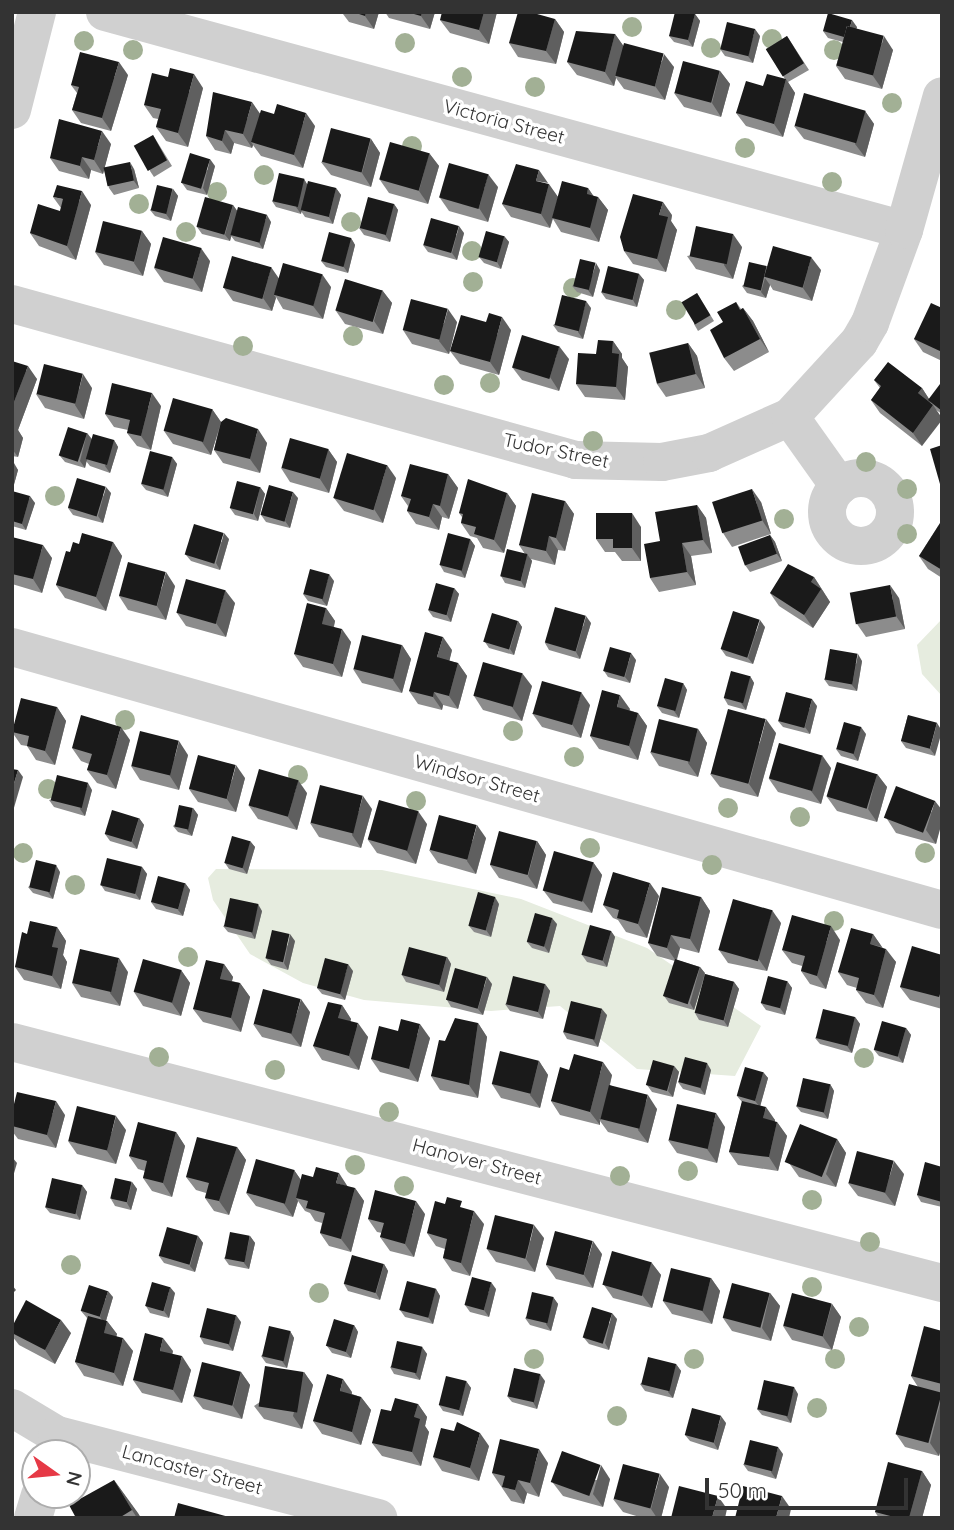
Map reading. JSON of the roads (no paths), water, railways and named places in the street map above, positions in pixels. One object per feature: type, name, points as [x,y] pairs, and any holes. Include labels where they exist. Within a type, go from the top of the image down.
[{"type":"street","points":[[12,110],[37,12]]},
{"type":"street","name":"Victoria Street","points":[[105,12],[904,230]]},
{"type":"street","name":"Tudor Street","points":[[12,304],[576,460],[618,464],[674,460],[709,453],[790,418],[870,323],[904,230],[942,96]]},
{"type":"street","points":[[790,418],[839,486]]},
{"type":"street","name":"Windsor Street","points":[[12,647],[942,910]]},
{"type":"street","name":"Hanover Street","points":[[12,1042],[942,1283]]},
{"type":"street","name":"Lancaster Street","points":[[12,1408],[49,1439]]},
{"type":"street","name":"Lancaster Street","points":[[91,1452],[378,1518]]}]
